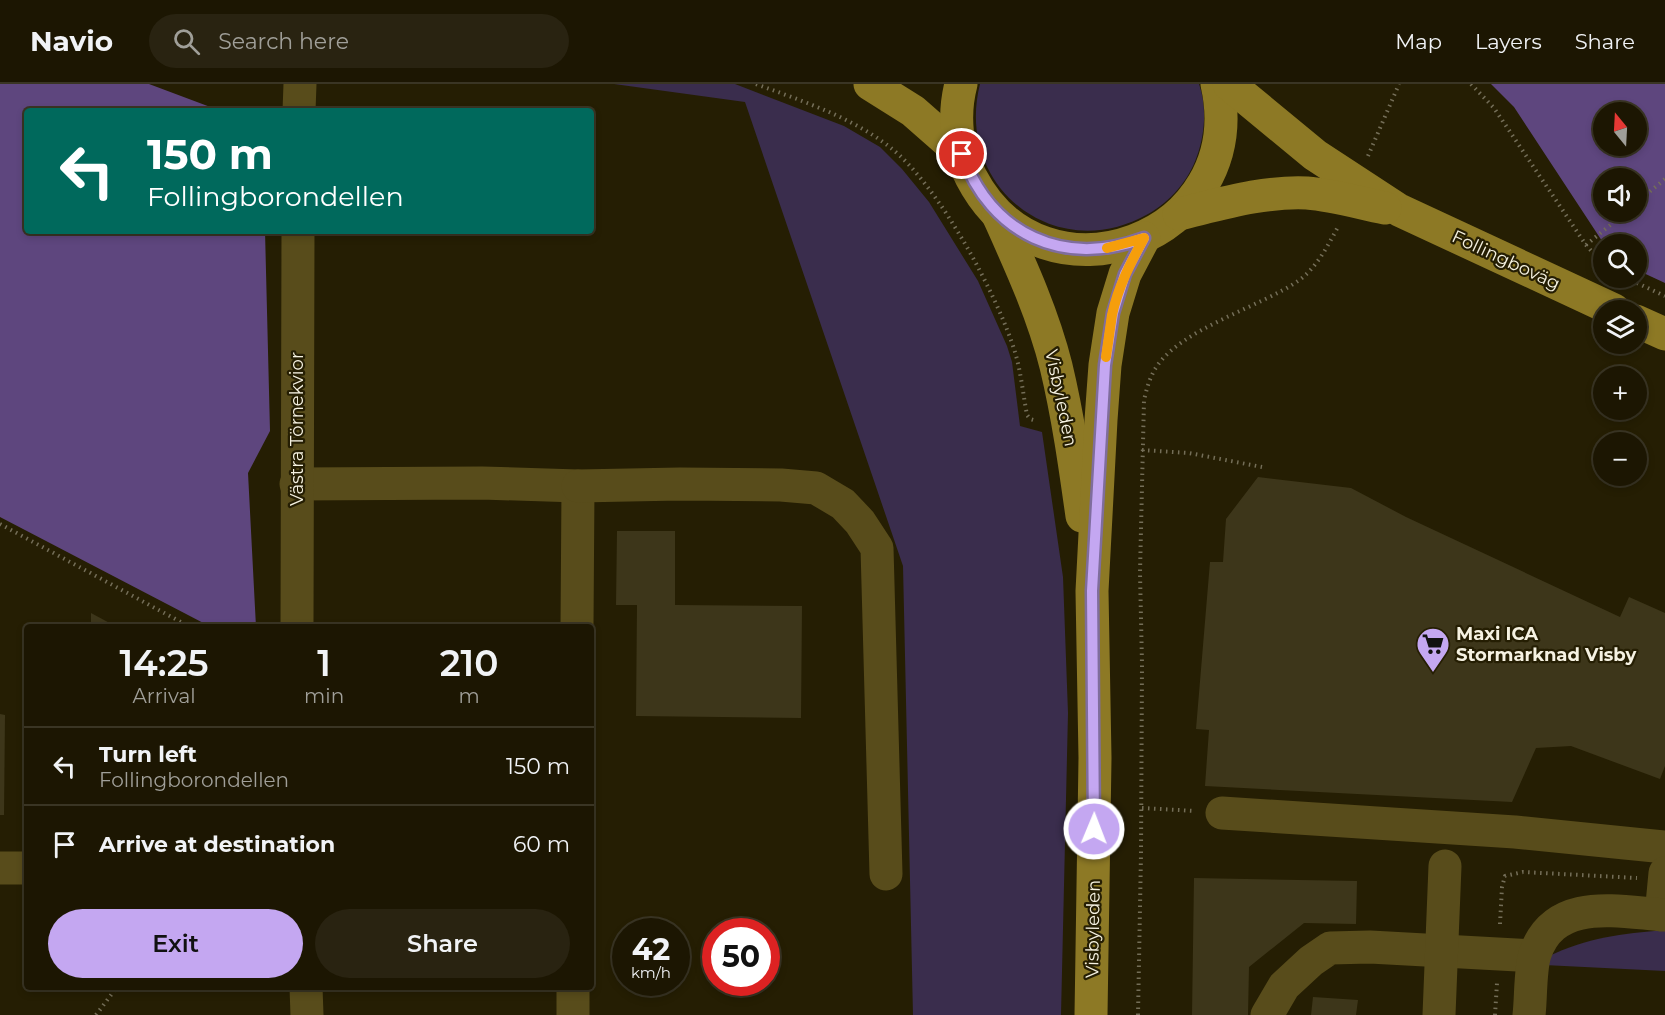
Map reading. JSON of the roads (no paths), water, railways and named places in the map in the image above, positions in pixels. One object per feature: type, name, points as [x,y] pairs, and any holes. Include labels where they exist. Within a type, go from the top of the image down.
[{"type":"main road","points":[[870,84],[913,111],[962,154]]},
{"type":"main road","points":[[961,84],[957,123],[962,154],[976,186],[998,213],[1010,224],[1037,239],[1067,248],[1107,249],[1144,238],[1163,228],[1179,214],[1202,187],[1216,155],[1221,120],[1217,84]]},
{"type":"main road","name":"Follingboväg","points":[[1229,84],[1315,155],[1398,210],[1593,300]]},
{"type":"main road","name":"Follingboväg","points":[[1179,214],[1246,198],[1308,193],[1398,210]]},
{"type":"main road","name":"Visbyleden","points":[[998,213],[1038,309],[1055,364],[1068,421],[1092,591]]},
{"type":"main road","name":"Visbyleden","points":[[1091,1015],[1095,758],[1092,591],[1103,387],[1113,313],[1125,274],[1144,238]]},
{"type":"main road","points":[[1647,326],[1665,334]]},
{"type":"street","points":[[299,108],[300,84]]},
{"type":"street","name":"Västra Törnekvior","points":[[297,624],[298,234]]},
{"type":"street","points":[[296,484],[781,485],[816,488],[843,504],[860,522],[876,548],[886,874]]},
{"type":"street","points":[[577,624],[578,486]]},
{"type":"street","points":[[1222,813],[1515,832],[1665,847]]},
{"type":"street","points":[[1439,1015],[1445,866]]},
{"type":"street","points":[[0,868],[24,867]]},
{"type":"street","points":[[1529,1015],[1534,956],[1544,936],[1560,919],[1585,912],[1612,910],[1663,915],[1665,873]]},
{"type":"street","points":[[1267,1015],[1284,986],[1311,961],[1330,948],[1370,947],[1534,956]]},
{"type":"street","points":[[306,990],[307,1015]]},
{"type":"street","points":[[573,990],[573,1015]]},
{"type":"place","name":"Maxi ICA Stormarknad Visby","points":[[1433,673]]}]
